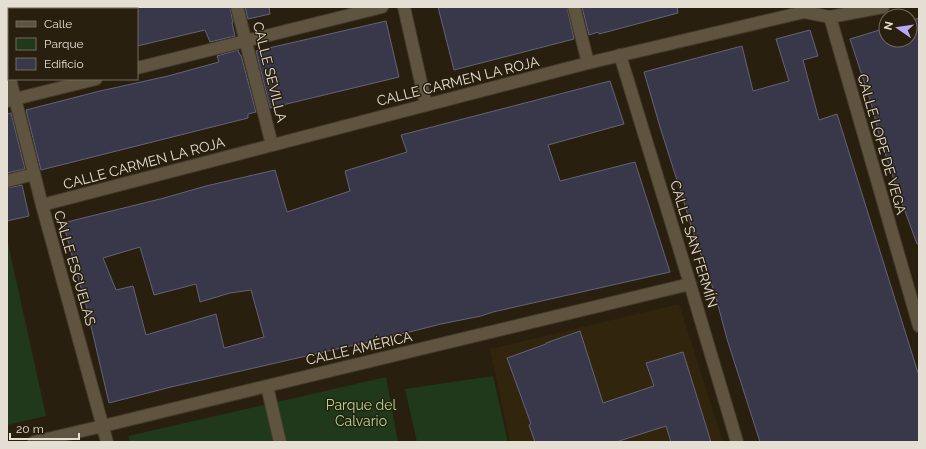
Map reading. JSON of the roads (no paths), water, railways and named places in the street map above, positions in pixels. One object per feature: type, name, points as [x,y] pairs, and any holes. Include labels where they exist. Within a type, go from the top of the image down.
[{"type":"street","name":"CALLE SEVILLA","points":[[238,7],[272,144]]},
{"type":"street","points":[[138,68],[382,7]]},
{"type":"street","points":[[404,7],[426,105]]},
{"type":"street","points":[[574,7],[588,63]]},
{"type":"street","name":"CALLE CARMEN LA ROJA","points":[[42,205],[272,144],[620,55],[804,12],[830,17],[880,7]]},
{"type":"street","name":"CALLE LOPE DE VEGA","points":[[830,17],[919,326]]},
{"type":"street","name":"CALLE SAN FERMÍN","points":[[620,55],[737,442]]},
{"type":"street","name":"CALLE ESCUELAS","points":[[10,80],[11,100],[34,174],[107,442]]},
{"type":"street","points":[[11,100],[92,80]]},
{"type":"street","points":[[7,181],[34,174]]},
{"type":"street","name":"CALLE AMÉRICA","points":[[34,442],[690,284]]},
{"type":"street","points":[[267,386],[280,442]]},
{"type":"park label","name":"Parque del Calvario","points":[[361,414]]}]
